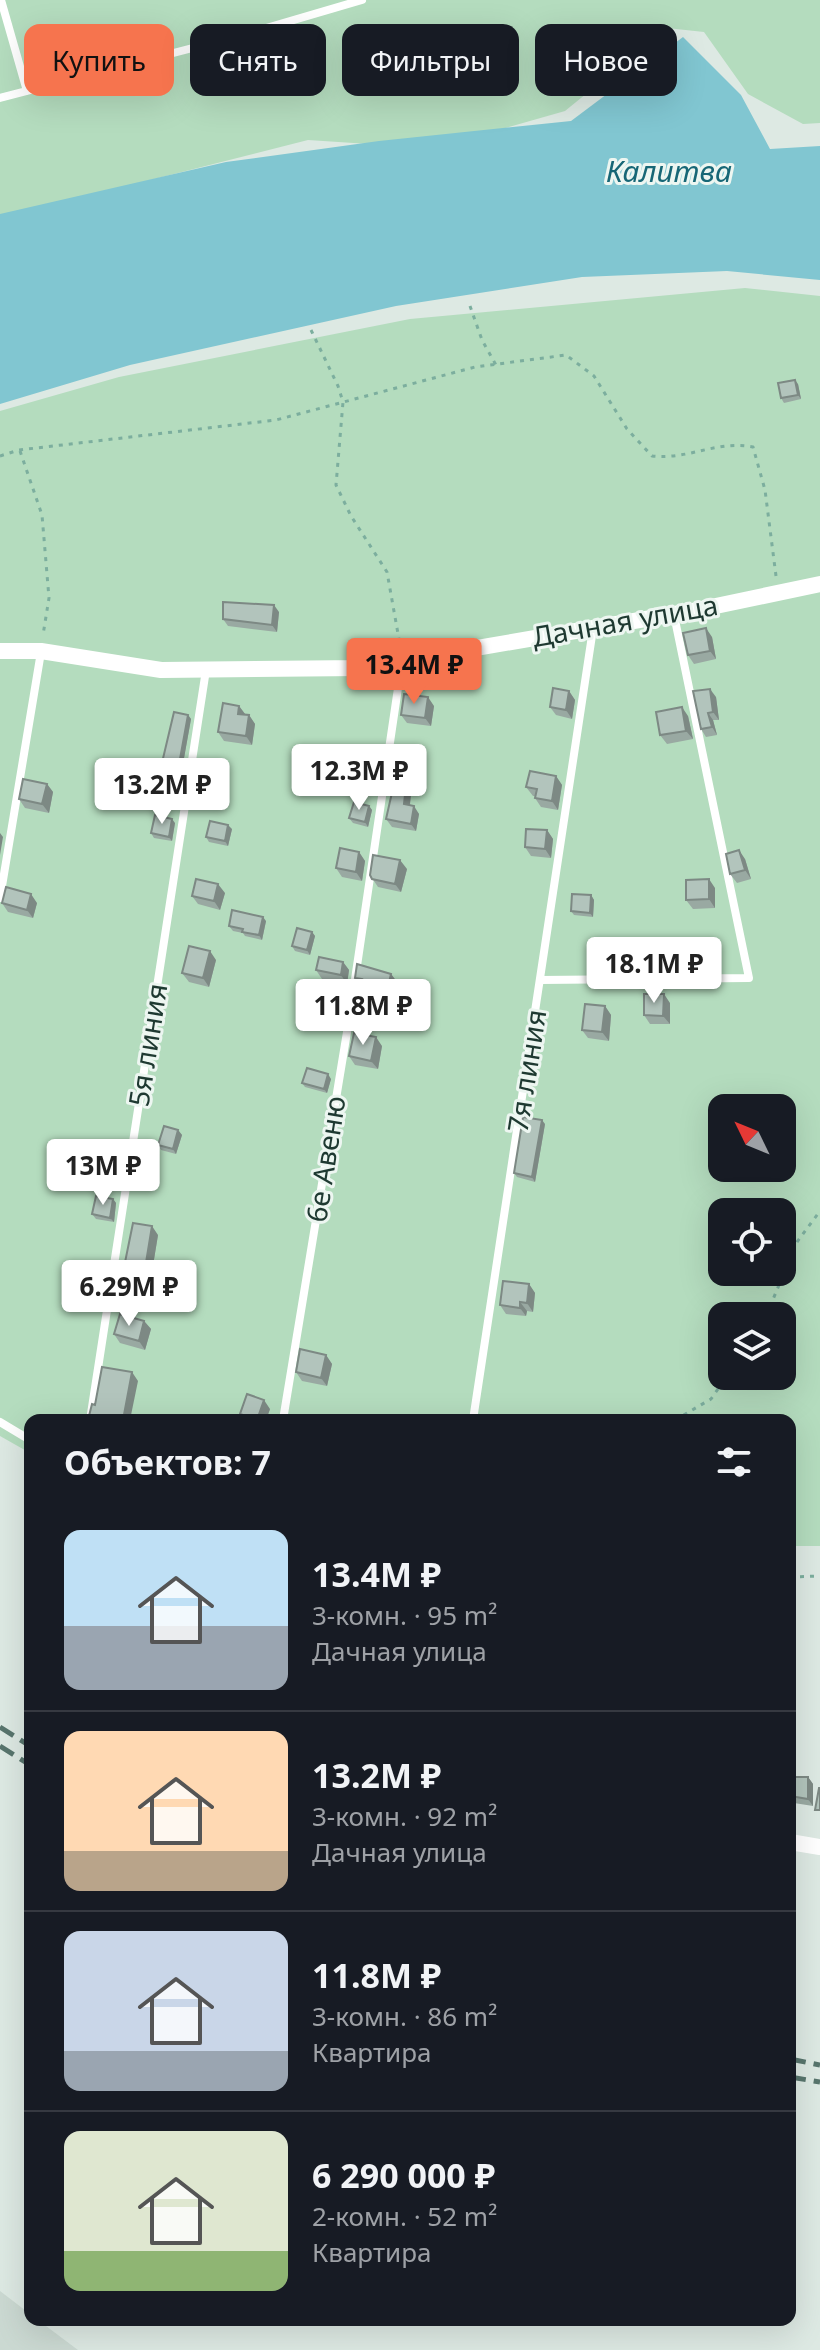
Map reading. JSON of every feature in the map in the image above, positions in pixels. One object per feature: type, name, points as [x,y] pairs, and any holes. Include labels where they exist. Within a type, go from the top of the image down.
[{"type":"street","name":"Дачная улица","points":[[0,651],[41,651],[161,670],[360,668],[674,614],[820,584]]},
{"type":"street","points":[[796,1843],[820,1847]]},
{"type":"lane","points":[[1,0],[24,80]]},
{"type":"lane","points":[[174,53],[362,0]]},
{"type":"lane","points":[[0,98],[24,92]]},
{"type":"lane","points":[[540,980],[749,978],[674,614]]},
{"type":"lane","name":"7я линия","points":[[474,1414],[594,628]]},
{"type":"lane","points":[[0,898],[41,651]]},
{"type":"lane","name":"6е Авеню","points":[[284,1414],[349,1020],[402,661]]},
{"type":"lane","name":"5я линия","points":[[91,1414],[206,670]]},
{"type":"lane","points":[[0,1422],[24,1436]]},
{"type":"path","points":[[470,306],[482,340],[496,365]]},
{"type":"path","points":[[311,330],[343,402],[336,485],[351,516],[387,572],[402,661]]},
{"type":"path","points":[[0,456],[19,450],[276,420],[421,380],[566,355],[594,376],[627,429],[652,456],[671,458],[734,444],[753,447],[765,490],[778,592]]},
{"type":"path","points":[[19,450],[42,515],[49,598],[41,651]]},
{"type":"path","points":[[772,1302],[797,1242],[820,1211]]},
{"type":"path","points":[[685,1414],[711,1399],[717,1390]]},
{"type":"path","points":[[796,1577],[820,1576]]},
{"type":"shaded area","points":[[0,2291],[24,2309],[24,2326],[46,2326],[78,2350],[0,2350]]},
{"type":"green space","points":[[0,0],[820,0],[820,123],[803,124],[748,94],[704,32],[677,29],[677,24],[535,24],[535,96],[583,96],[565,111],[450,144],[384,145],[308,140],[0,218]]},
{"type":"green space","points":[[745,288],[820,296],[820,1546],[796,1546],[796,1414],[24,1414],[24,1450],[0,1436],[0,411],[119,377],[410,319]]},
{"type":"water","name":"Калитва","points":[[683,37],[741,95],[770,149],[820,146],[820,280],[727,271],[582,277],[396,306],[130,365],[0,404],[0,214],[226,162],[379,141],[571,121],[604,96],[677,96],[677,42]]},
{"type":"building","points":[[795,380],[798,395],[781,398],[778,383]]},
{"type":"building","points":[[223,602],[274,605],[272,625],[223,619]]},
{"type":"building","points":[[706,628],[710,651],[688,655],[683,633]]},
{"type":"building","points":[[553,688],[569,691],[566,710],[550,707]]},
{"type":"building","points":[[710,689],[713,712],[708,713],[712,727],[701,729],[693,691]]},
{"type":"building","points":[[404,694],[428,697],[425,718],[401,715]]},
{"type":"building","points":[[223,703],[239,706],[238,714],[249,715],[246,736],[218,732]]},
{"type":"building","points":[[682,707],[686,731],[660,735],[656,712]]},
{"type":"building","points":[[174,712],[188,715],[178,770],[161,767]]},
{"type":"building","points":[[395,747],[409,748],[407,766],[392,764]]},
{"type":"building","points":[[398,766],[408,767],[404,804],[414,806],[411,824],[386,819]]},
{"type":"building","points":[[530,771],[556,776],[552,801],[535,798],[537,789],[526,787]]},
{"type":"building","points":[[23,779],[47,784],[42,804],[19,799]]},
{"type":"building","points":[[354,802],[369,806],[365,822],[349,818]]},
{"type":"building","points":[[155,815],[172,819],[169,837],[151,833]]},
{"type":"building","points":[[210,821],[228,825],[225,841],[206,837]]},
{"type":"building","points":[[526,829],[547,830],[545,849],[525,847]]},
{"type":"building","points":[[340,848],[359,852],[356,872],[336,868]]},
{"type":"building","points":[[739,850],[745,870],[730,874],[726,854]]},
{"type":"building","points":[[373,855],[400,860],[395,884],[372,879]]},
{"type":"building","points":[[196,879],[218,884],[214,901],[192,896]]},
{"type":"building","points":[[709,879],[709,899],[686,900],[686,880]]},
{"type":"building","points":[[6,887],[31,894],[27,910],[2,903]]},
{"type":"building","points":[[572,894],[591,895],[590,913],[571,911]]},
{"type":"building","points":[[232,910],[263,917],[259,935],[229,926]]},
{"type":"building","points":[[297,928],[312,932],[307,950],[292,946]]},
{"type":"building","points":[[698,943],[718,943],[718,958],[697,958]]},
{"type":"building","points":[[189,946],[210,951],[203,978],[182,973]]},
{"type":"building","points":[[319,957],[343,962],[341,975],[316,970]]},
{"type":"building","points":[[357,964],[391,974],[387,991],[360,984],[362,979],[355,978]]},
{"type":"building","points":[[644,994],[664,994],[663,1016],[644,1015]]},
{"type":"building","points":[[585,1004],[605,1006],[602,1032],[582,1030]]},
{"type":"building","points":[[354,1033],[376,1037],[371,1061],[349,1056]]},
{"type":"building","points":[[307,1068],[328,1074],[324,1089],[302,1083]]},
{"type":"building","points":[[523,1117],[542,1120],[532,1177],[514,1173]]},
{"type":"building","points":[[164,1126],[178,1130],[173,1149],[158,1145]]},
{"type":"building","points":[[102,1145],[121,1148],[119,1164],[99,1161]]},
{"type":"building","points":[[96,1196],[113,1199],[110,1218],[92,1214]]},
{"type":"building","points":[[133,1223],[152,1226],[142,1287],[121,1282]]},
{"type":"building","points":[[503,1281],[529,1284],[527,1303],[520,1302],[520,1308],[500,1305]]},
{"type":"building","points":[[120,1314],[144,1321],[139,1341],[114,1334]]},
{"type":"building","points":[[300,1349],[326,1355],[321,1378],[296,1372]]},
{"type":"building","points":[[102,1367],[132,1372],[124,1414],[90,1414],[92,1404],[95,1405]]},
{"type":"building","points":[[247,1394],[264,1400],[259,1414],[240,1414]]},
{"type":"building","points":[[796,1777],[808,1777],[808,1799],[796,1797]]},
{"type":"building","points":[[819,1788],[820,1810],[815,1810]]},
{"type":"railway","points":[[0,1727],[24,1742]]},
{"type":"railway","points":[[0,1746],[24,1761]]},
{"type":"railway","points":[[796,2060],[820,2065]]},
{"type":"railway","points":[[796,2078],[820,2082]]}]
